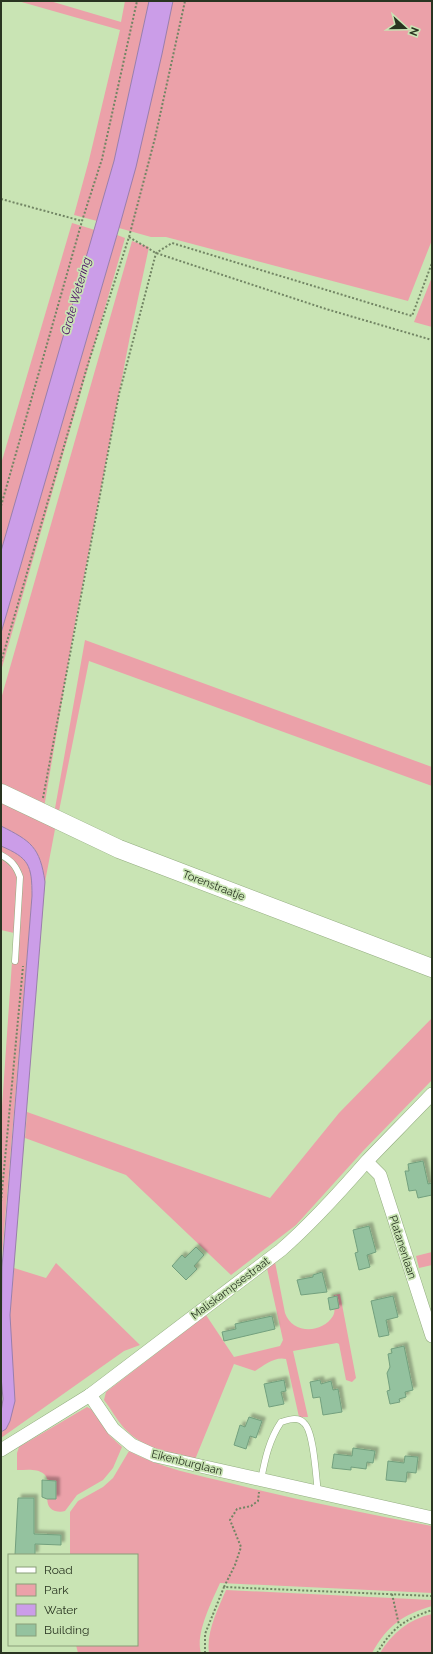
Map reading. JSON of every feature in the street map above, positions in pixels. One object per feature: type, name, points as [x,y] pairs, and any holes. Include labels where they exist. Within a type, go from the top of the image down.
[{"type":"street","name":"Torenstraatje","points":[[1,793],[119,849],[432,968]]},
{"type":"street","name":"Maliskampsestraat","points":[[1,1450],[90,1395],[281,1250],[335,1198],[432,1094]]},
{"type":"street","name":"Platanenlaan","points":[[367,1162],[380,1175],[432,1336]]},
{"type":"street","name":"Eikenburglaan","points":[[90,1395],[113,1429],[132,1445],[156,1456],[432,1518]]},
{"type":"lane","points":[[1,855],[10,860],[17,868],[20,877],[14,961]]},
{"type":"lane","points":[[261,1480],[266,1455],[273,1434],[281,1422],[292,1418],[304,1422],[310,1432],[318,1493]]},
{"type":"path","points":[[1,506],[82,221],[102,159],[137,1]]},
{"type":"path","points":[[1,662],[85,371],[129,237],[155,138],[185,1]]},
{"type":"path","points":[[1,199],[82,221]]},
{"type":"path","points":[[129,237],[156,253],[326,309],[432,340]]},
{"type":"path","points":[[41,811],[119,394],[156,253],[172,243],[412,316],[432,263]]},
{"type":"path","points":[[1,1202],[23,959]]},
{"type":"path","points":[[205,1653],[205,1634],[224,1587],[235,1565],[241,1547],[230,1520],[237,1509],[251,1506],[258,1501],[261,1480]]},
{"type":"path","points":[[224,1587],[432,1596]]},
{"type":"path","points":[[392,1594],[399,1625]]},
{"type":"path","points":[[377,1653],[387,1638],[399,1625],[414,1616],[432,1610]]},
{"type":"green space","points":[[18,1],[50,1],[121,22],[125,1],[149,1],[114,161],[97,221],[74,215],[89,160],[120,30]]},
{"type":"green space","points":[[173,1],[432,1],[432,240],[408,301],[166,237],[151,237],[119,228],[148,115]]},
{"type":"green space","points":[[72,223],[95,230],[1,551],[1,464]]},
{"type":"green space","points":[[117,235],[125,238],[1,671],[1,633]]},
{"type":"green space","points":[[132,241],[149,247],[130,336],[73,635],[44,808],[1,784],[1,699]]},
{"type":"green space","points":[[432,277],[432,327],[414,322]]},
{"type":"green space","points":[[85,640],[432,767],[432,786],[89,661],[58,816],[54,814]]},
{"type":"green space","points":[[1,796],[56,824],[45,882],[40,861],[32,846],[20,836],[1,826]]},
{"type":"green space","points":[[1,846],[18,855],[27,864],[30,870],[32,896],[1,1268],[1,1121],[14,933],[1,930]]},
{"type":"green space","points":[[432,1018],[432,1080],[363,1151],[296,1225],[231,1275],[126,1175],[25,1138],[27,1112],[270,1198],[339,1113]]},
{"type":"green space","points":[[432,1252],[432,1265],[419,1268],[416,1256]]},
{"type":"green space","points":[[275,1262],[285,1313],[294,1325],[300,1328],[315,1328],[328,1322],[334,1313],[334,1295],[340,1294],[356,1378],[352,1382],[346,1380],[339,1344],[337,1343],[293,1351],[308,1417],[299,1417],[286,1359],[282,1358],[274,1360],[255,1371],[234,1364],[194,1462],[157,1450],[131,1435],[121,1425],[104,1400],[106,1392],[206,1315],[234,1357],[280,1346],[283,1340],[267,1268]]},
{"type":"green space","points":[[56,1263],[140,1345],[124,1351],[1,1438],[1,1432],[3,1432],[11,1338],[10,1315],[14,1268],[46,1278]]},
{"type":"green space","points":[[87,1407],[91,1409],[110,1436],[122,1447],[113,1468],[103,1480],[77,1495],[65,1511],[55,1511],[50,1508],[48,1504],[47,1478],[44,1474],[38,1471],[17,1470],[17,1453],[19,1447]]},
{"type":"green space","points":[[129,1451],[154,1462],[192,1474],[305,1501],[432,1526],[432,1593],[220,1583],[202,1627],[200,1637],[201,1653],[78,1653],[76,1646],[138,1646],[138,1554],[70,1554],[70,1512],[78,1501],[103,1487],[113,1478]]},
{"type":"green space","points":[[226,1590],[432,1600],[432,1606],[412,1613],[397,1622],[384,1635],[372,1653],[209,1653],[209,1637],[211,1629]]},
{"type":"green space","points":[[432,1614],[432,1653],[380,1653],[390,1639],[402,1628],[416,1619]]},
{"type":"water","name":"Grote Wetering","points":[[149,1],[173,1],[136,167],[1,633],[1,551],[114,161]]},
{"type":"water","points":[[1,826],[20,836],[32,846],[40,861],[45,882],[10,1315],[15,1401],[10,1421],[6,1429],[1,1432],[1,1412],[3,1399],[1,1376],[2,1267],[32,885],[30,870],[27,864],[18,855],[1,846]]},
{"type":"building","points":[[423,1161],[428,1184],[432,1183],[432,1195],[418,1198],[416,1190],[409,1191],[405,1171],[409,1171],[408,1164]]},
{"type":"building","points":[[369,1226],[376,1252],[367,1255],[370,1267],[359,1270],[355,1253],[358,1252],[353,1230]]},
{"type":"building","points":[[196,1247],[204,1255],[194,1266],[197,1269],[186,1280],[172,1266],[182,1255],[185,1258]]},
{"type":"building","points":[[322,1272],[327,1292],[301,1295],[297,1280],[313,1277],[313,1275]]},
{"type":"building","points":[[337,1296],[339,1308],[330,1310],[328,1298]]},
{"type":"building","points":[[393,1296],[398,1317],[386,1320],[389,1335],[379,1337],[371,1301]]},
{"type":"building","points":[[272,1316],[275,1329],[224,1341],[222,1332],[236,1329],[235,1324]]},
{"type":"building","points":[[404,1346],[413,1390],[405,1392],[406,1397],[399,1399],[400,1402],[390,1404],[387,1391],[390,1390],[387,1373],[390,1367],[388,1354],[392,1353],[391,1349]]},
{"type":"building","points":[[284,1380],[286,1391],[281,1392],[284,1404],[269,1407],[264,1384]]},
{"type":"building","points":[[320,1380],[321,1384],[331,1381],[333,1390],[338,1389],[342,1412],[323,1415],[320,1397],[313,1398],[310,1382]]},
{"type":"building","points":[[249,1417],[262,1421],[256,1438],[250,1436],[246,1449],[234,1445],[240,1425],[245,1427]]},
{"type":"building","points":[[353,1448],[375,1451],[373,1463],[367,1462],[366,1469],[351,1467],[351,1470],[332,1468],[334,1454],[352,1456]]},
{"type":"building","points":[[405,1456],[418,1457],[416,1473],[407,1472],[406,1482],[386,1480],[388,1461],[404,1463]]},
{"type":"building","points":[[42,1480],[56,1481],[56,1499],[47,1499],[42,1497]]},
{"type":"building","points":[[18,1498],[34,1498],[34,1534],[61,1535],[61,1545],[35,1544],[35,1554],[15,1554]]}]
